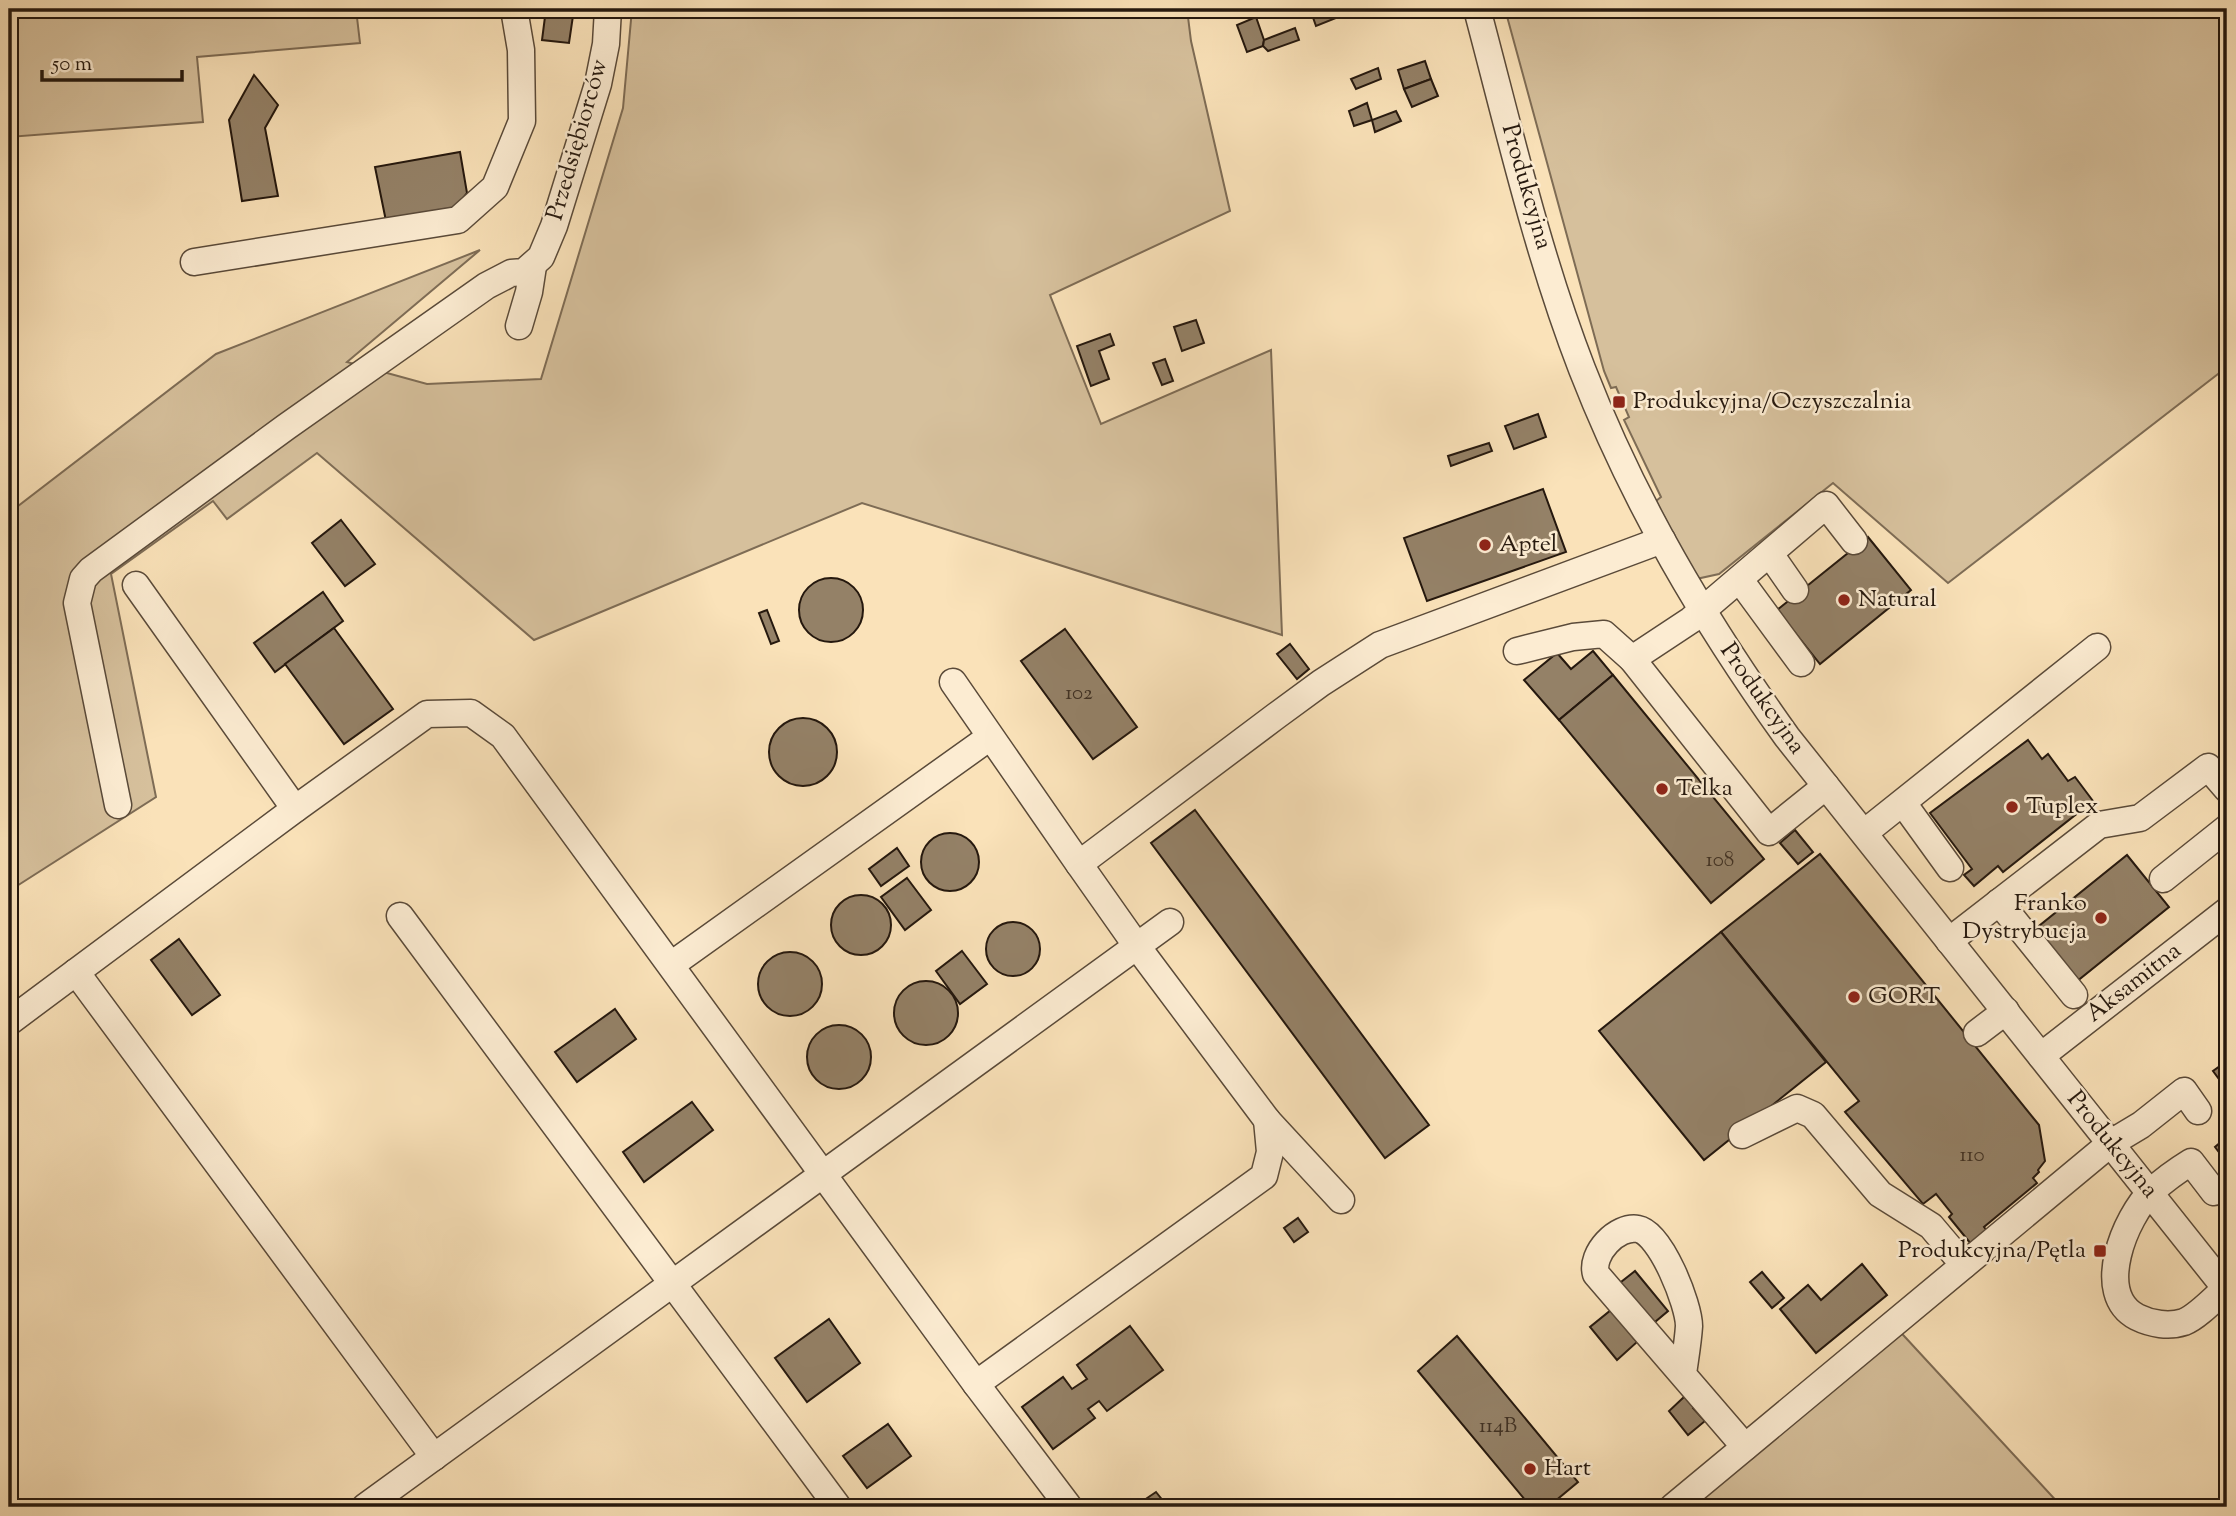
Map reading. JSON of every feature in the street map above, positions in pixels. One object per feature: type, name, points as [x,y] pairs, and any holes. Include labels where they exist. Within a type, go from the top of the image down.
[{"type":"street","points":[[194,262],[458,220],[495,187],[522,121],[522,50],[514,9]]},
{"type":"street","name":"Przedsiębiorców","points":[[519,326],[533,266],[541,257],[554,226],[598,84],[606,44],[608,9]]},
{"type":"street","name":"Produkcyjna","points":[[1477,9],[1528,200],[1582,368],[1640,501],[1701,611],[1767,709],[1826,786],[2227,1289]]},
{"type":"street","points":[[118,805],[77,603],[83,579],[91,570],[286,427],[486,286],[511,273],[524,272],[533,266]]},
{"type":"street","points":[[1632,659],[1701,611],[1826,505],[1854,541]]},
{"type":"street","points":[[1079,864],[1321,683],[1380,645],[1662,540]]},
{"type":"street","points":[[1770,554],[1795,590]]},
{"type":"street","points":[[1740,580],[1801,663]]},
{"type":"street","points":[[136,585],[295,809]]},
{"type":"street","points":[[1517,651],[1573,637],[1604,634],[1632,659],[1769,832],[1826,786]]},
{"type":"street","points":[[1864,833],[2097,647]]},
{"type":"street","points":[[953,682],[1136,945],[1267,1120],[1340,1200]]},
{"type":"street","points":[[9,1022],[427,714],[471,713],[503,736],[976,1384],[1069,1507]]},
{"type":"street","points":[[671,965],[990,737]]},
{"type":"street","points":[[1949,941],[2099,825],[2140,818],[2208,767],[2227,789]]},
{"type":"street","points":[[1902,803],[1950,868]]},
{"type":"street","points":[[2162,879],[2227,828]]},
{"type":"street","points":[[1999,902],[2074,995]]},
{"type":"street","name":"Aksamitna","points":[[2041,1056],[2227,911]]},
{"type":"street","points":[[400,916],[838,1507]]},
{"type":"street","points":[[365,1507],[1170,922]]},
{"type":"street","points":[[76,972],[434,1457]]},
{"type":"street","points":[[1977,1033],[2006,1011]]},
{"type":"street","points":[[1673,1507],[2111,1143],[2141,1125],[2184,1091],[2198,1111]]},
{"type":"street","points":[[1742,1135],[1797,1108],[1814,1115],[1881,1194],[1931,1226],[1964,1265]]},
{"type":"street","points":[[976,1384],[1264,1176],[1270,1152],[1267,1120]]},
{"type":"street","points":[[2214,1192],[2191,1162],[2150,1192],[2129,1225],[2116,1261],[2114,1279],[2117,1296],[2128,1312],[2146,1321],[2167,1325],[2185,1322],[2227,1289]]},
{"type":"street","points":[[1683,1374],[1689,1324],[1685,1300],[1658,1245],[1646,1233],[1636,1228],[1621,1233],[1608,1242],[1596,1256],[1594,1266],[1597,1274],[1745,1447]]},
{"type":"shaded area","points":[[9,9],[356,9],[360,43],[197,57],[203,122],[9,137]]},
{"type":"shaded area","points":[[632,9],[1187,9],[1191,41],[1230,211],[1050,295],[1101,424],[1271,350],[1282,635],[862,503],[534,640],[317,453],[227,519],[213,501],[111,574],[156,797],[9,891],[9,513],[216,354],[480,250],[347,362],[427,384],[541,379],[623,108]]},
{"type":"shaded area","points":[[1505,9],[2227,9],[2227,367],[1948,583],[1833,483],[1719,574],[1696,579],[1656,501],[1661,497],[1624,420],[1629,417],[1616,387],[1611,388],[1604,371]]},
{"type":"shaded area","points":[[1893,1324],[2062,1507],[1674,1507]]},
{"type":"building","points":[[546,9],[574,9],[569,43],[542,40]]},
{"type":"building","points":[[1252,9],[1279,9],[1253,19]]},
{"type":"building","points":[[1310,9],[1338,9],[1341,16],[1316,26]]},
{"type":"building","points":[[1256,17],[1264,40],[1263,46],[1247,52],[1237,25]]},
{"type":"building","points":[[1295,28],[1299,40],[1268,51],[1263,46],[1264,40]]},
{"type":"building","points":[[1425,61],[1431,79],[1404,89],[1398,70]]},
{"type":"building","points":[[1378,68],[1381,79],[1356,89],[1351,79]]},
{"type":"building","points":[[254,75],[278,105],[265,128],[278,196],[242,201],[229,120]]},
{"type":"building","points":[[1431,79],[1438,96],[1412,107],[1404,89]]},
{"type":"building","points":[[1367,103],[1372,120],[1354,126],[1349,111]]},
{"type":"building","points":[[1396,111],[1401,121],[1375,132],[1372,120]]},
{"type":"building","points":[[460,152],[467,193],[453,211],[386,221],[375,167]]},
{"type":"building","points":[[1196,320],[1204,343],[1182,351],[1174,327]]},
{"type":"building","points":[[1110,334],[1114,345],[1099,351],[1109,379],[1091,386],[1077,346]]},
{"type":"building","points":[[1165,359],[1173,381],[1162,385],[1153,363]]},
{"type":"building","points":[[1538,414],[1546,437],[1514,449],[1505,426]]},
{"type":"building","points":[[1489,443],[1492,451],[1451,466],[1448,456]]},
{"type":"building","name":"Aptel","points":[[1543,489],[1566,552],[1427,601],[1404,538]]},
{"type":"building","points":[[341,520],[375,564],[345,586],[312,543]]},
{"type":"building","name":"Natural","points":[[1868,537],[1911,590],[1820,664],[1777,610]]},
{"type":"building","points":[[831,578],[849,584],[857,592],[863,610],[857,628],[849,636],[831,642],[813,636],[805,628],[799,610],[805,592],[813,584]]},
{"type":"building","points":[[323,592],[343,621],[275,672],[254,643]]},
{"type":"building","points":[[767,610],[779,641],[771,644],[759,613]]},
{"type":"building","points":[[334,628],[393,709],[344,744],[285,664]]},
{"type":"building","points":[[1065,629],[1137,727],[1093,759],[1021,661]]},
{"type":"building","points":[[1290,644],[1309,669],[1297,679],[1277,654]]},
{"type":"building","points":[[1593,651],[1613,675],[1559,720],[1524,680],[1557,653],[1571,669]]},
{"type":"building","name":"Telka","points":[[1613,675],[1764,859],[1711,903],[1559,720]]},
{"type":"building","points":[[803,718],[816,721],[827,728],[834,739],[837,752],[834,765],[827,776],[816,783],[803,786],[790,783],[779,776],[772,765],[769,752],[772,739],[779,728],[790,721]]},
{"type":"building","name":"Tuplex","points":[[2028,740],[2042,759],[2048,754],[2068,781],[2075,777],[2093,801],[2003,872],[1998,866],[1974,886],[1964,875],[1972,869],[1930,813]]},
{"type":"building","points":[[1195,810],[1429,1125],[1385,1158],[1151,843]]},
{"type":"building","points":[[1795,830],[1813,852],[1798,864],[1780,843]]},
{"type":"building","points":[[950,833],[961,835],[974,846],[979,862],[977,873],[966,886],[950,891],[939,889],[926,878],[921,862],[923,851],[934,838]]},
{"type":"building","points":[[897,848],[909,866],[881,886],[869,869]]},
{"type":"building","name":"GORT","points":[[1820,854],[2039,1125],[2045,1161],[2033,1178],[2037,1183],[1984,1227],[1987,1231],[1971,1244],[1949,1217],[1952,1214],[1936,1194],[1923,1204],[1845,1112],[1859,1101],[1721,932]]},
{"type":"building","name":"Franko Dystrybucja","points":[[2127,855],[2169,907],[2076,982],[2034,930]]},
{"type":"building","points":[[907,878],[931,910],[905,930],[881,897]]},
{"type":"building","points":[[855,895],[867,895],[886,908],[891,925],[889,937],[878,950],[867,955],[855,955],[836,942],[831,931],[831,919],[844,900]]},
{"type":"building","points":[[1013,922],[1032,930],[1040,949],[1032,968],[1013,976],[994,968],[986,949],[994,930]]},
{"type":"building","points":[[1721,932],[1826,1062],[1704,1160],[1599,1031]]},
{"type":"building","points":[[179,939],[220,995],[192,1015],[151,960]]},
{"type":"building","points":[[962,951],[987,984],[960,1004],[936,971]]},
{"type":"building","points":[[784,952],[796,952],[813,961],[820,972],[820,996],[813,1007],[796,1016],[784,1016],[772,1011],[763,1002],[758,990],[758,978],[763,966],[772,957]]},
{"type":"building","points":[[920,981],[932,981],[949,990],[956,1001],[956,1025],[949,1036],[932,1045],[920,1045],[908,1040],[899,1031],[894,1019],[894,1007],[899,995],[908,986]]},
{"type":"building","points":[[615,1009],[636,1039],[577,1082],[555,1052]]},
{"type":"building","points":[[833,1025],[845,1025],[862,1034],[869,1045],[869,1069],[862,1080],[845,1089],[833,1089],[821,1084],[812,1075],[807,1063],[807,1051],[812,1039],[821,1030]]},
{"type":"building","points":[[2227,1061],[2227,1090],[2213,1071]]},
{"type":"building","points":[[692,1102],[713,1130],[644,1182],[623,1152]]},
{"type":"building","points":[[2227,1137],[2227,1163],[2215,1147]]},
{"type":"building","points":[[1298,1218],[1308,1232],[1294,1242],[1284,1228]]},
{"type":"building","points":[[1862,1264],[1887,1295],[1816,1353],[1780,1309],[1808,1285],[1821,1300]]},
{"type":"building","points":[[1635,1271],[1668,1311],[1649,1327],[1616,1286]]},
{"type":"building","points":[[1762,1272],[1784,1298],[1772,1308],[1750,1282]]},
{"type":"building","points":[[1611,1310],[1637,1342],[1617,1360],[1590,1327]]},
{"type":"building","points":[[829,1319],[860,1363],[807,1402],[775,1358]]},
{"type":"building","points":[[1130,1326],[1163,1370],[1107,1411],[1099,1401],[1088,1409],[1095,1418],[1053,1449],[1022,1407],[1063,1377],[1072,1389],[1087,1379],[1077,1365]]},
{"type":"building","points":[[1457,1336],[1578,1482],[1548,1507],[1531,1507],[1418,1371]]},
{"type":"building","points":[[1691,1396],[1696,1401],[1693,1408],[1705,1421],[1688,1435],[1669,1411],[1684,1397]]},
{"type":"building","points":[[888,1424],[911,1456],[867,1488],[843,1456]]},
{"type":"building","points":[[1156,1492],[1168,1507],[1134,1507]]},
{"type":"place","name":"Produkcyjna/Oczyszczalnia","points":[[1619,402]]},
{"type":"place","name":"Aptel","points":[[1485,545]]},
{"type":"place","name":"Natural","points":[[1844,600]]},
{"type":"place","name":"Telka","points":[[1662,789]]},
{"type":"place","name":"Tuplex","points":[[2012,807]]},
{"type":"place","name":"Franko Dystrybucja","points":[[2101,918]]},
{"type":"place","name":"GORT","points":[[1854,997]]},
{"type":"place","name":"Produkcyjna/Pętla","points":[[2100,1251]]},
{"type":"place","name":"Hart","points":[[1530,1469]]}]
